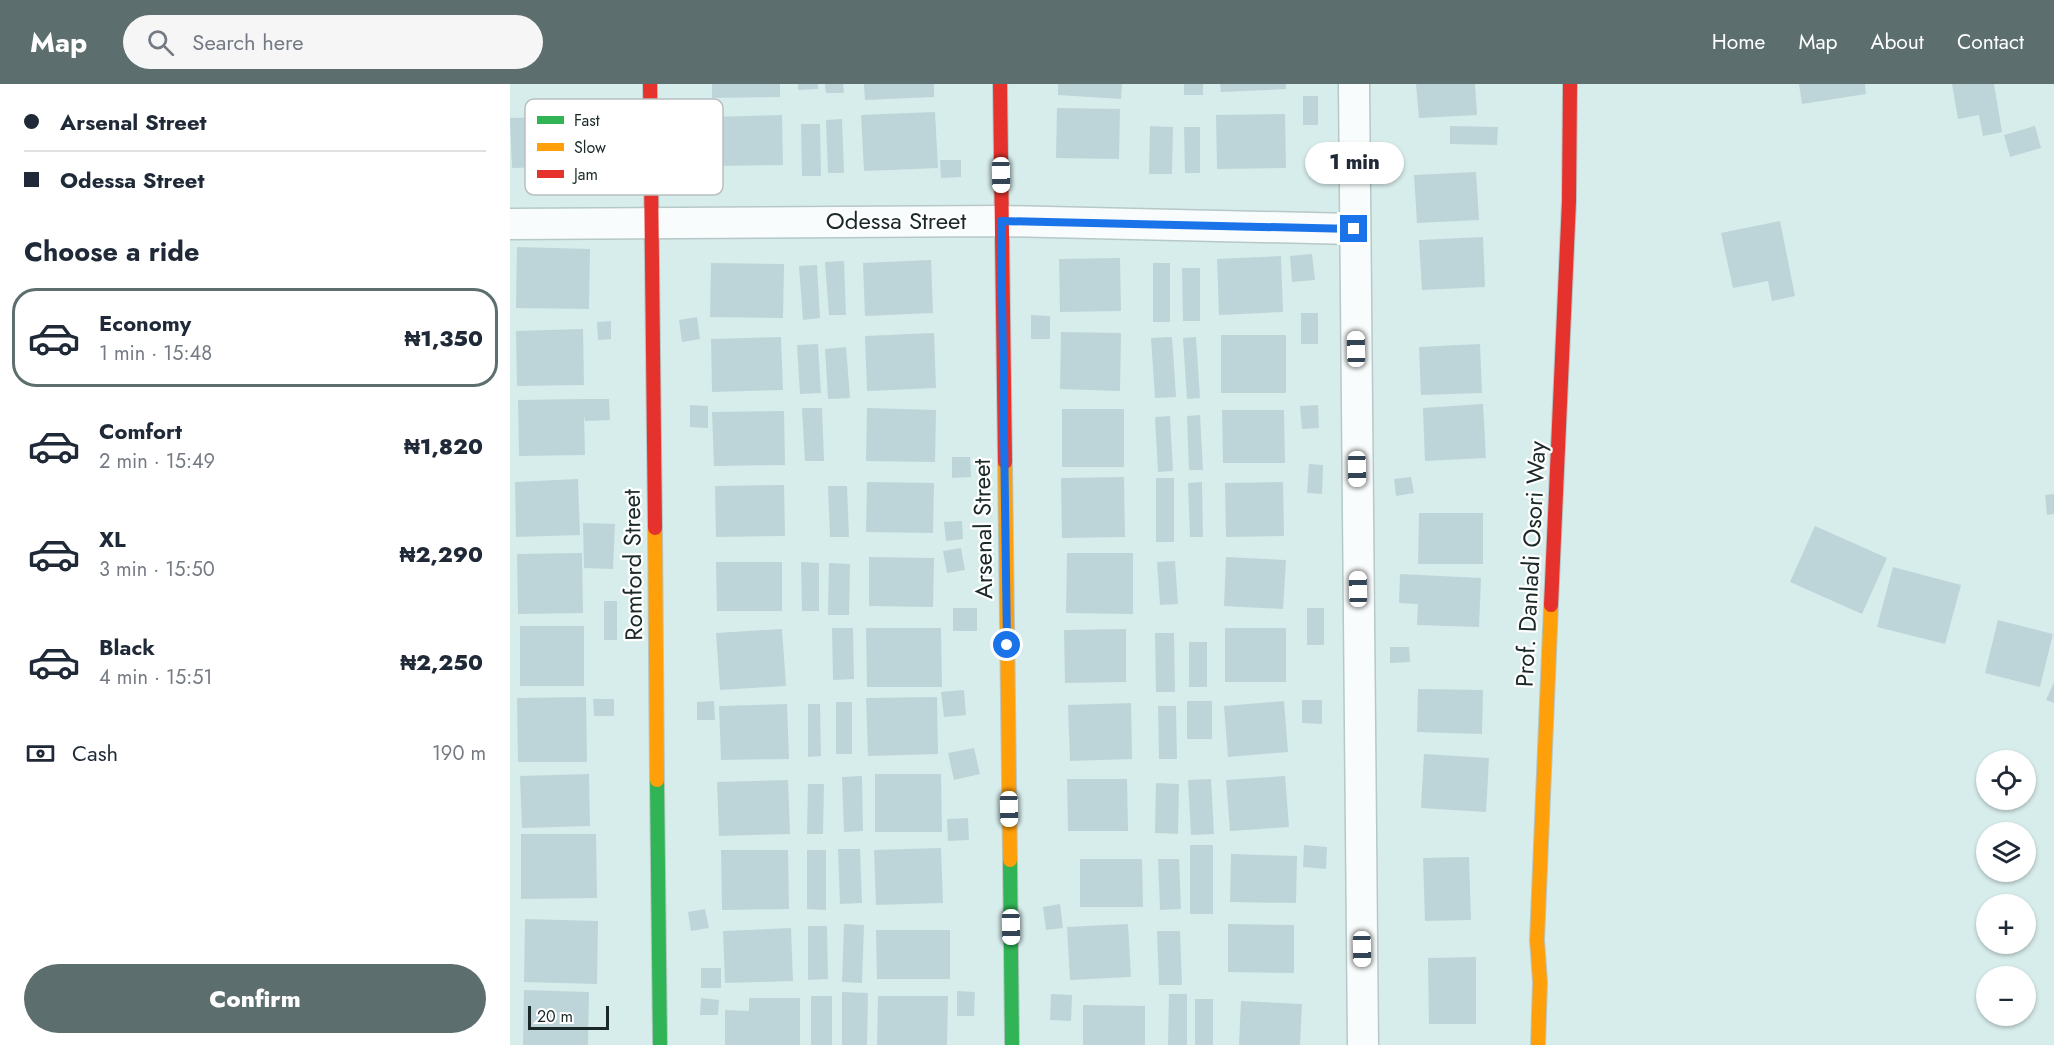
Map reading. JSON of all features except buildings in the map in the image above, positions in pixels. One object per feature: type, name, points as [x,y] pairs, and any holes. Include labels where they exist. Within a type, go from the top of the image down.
[{"type":"street","name":"Romford Street","points":[[650,84],[650,99]]},
{"type":"street","name":"Arsenal Street","points":[[1000,84],[1012,1045]]},
{"type":"street","points":[[1354,84],[1363,1045]]},
{"type":"street","name":"Prof. Danladi Osori Way","points":[[1538,1045],[1540,981],[1537,940],[1568,213],[1570,84]]},
{"type":"street","name":"Romford Street","points":[[652,195],[660,1045]]},
{"type":"street","name":"Odessa Street","points":[[510,224],[1001,221],[1354,229]]},
{"type":"traffic: fast","points":[[657,780],[660,1045]]},
{"type":"traffic: fast","points":[[1010,860],[1012,1045]]},
{"type":"traffic: slow","points":[[1005,462],[1010,860]]},
{"type":"traffic: slow","points":[[655,528],[657,780]]},
{"type":"traffic: slow","points":[[1538,1045],[1540,982],[1537,940],[1551,605]]},
{"type":"traffic: jam","points":[[650,84],[650,99]]},
{"type":"traffic: jam","points":[[1000,84],[1005,462]]},
{"type":"traffic: jam","points":[[1551,605],[1569,201],[1570,84]]},
{"type":"traffic: jam","points":[[651,195],[655,528]]},
{"type":"route","points":[[1007,645],[1001,221],[1354,229]]}]
